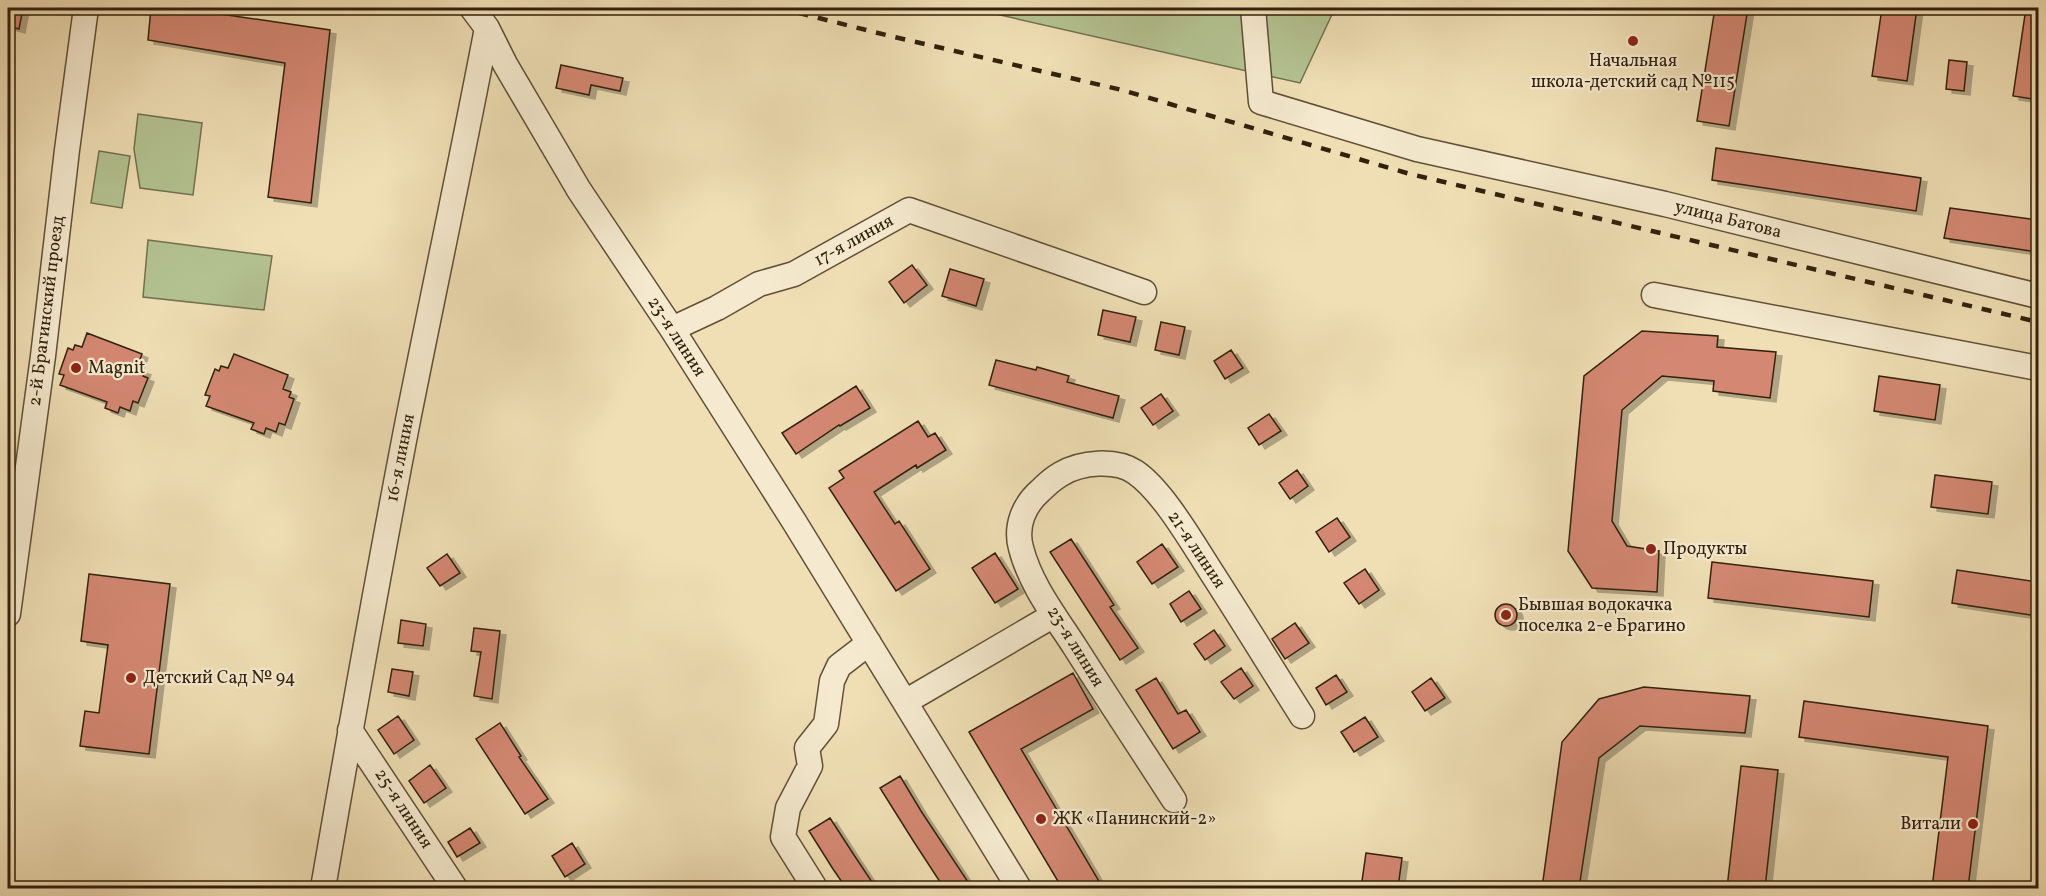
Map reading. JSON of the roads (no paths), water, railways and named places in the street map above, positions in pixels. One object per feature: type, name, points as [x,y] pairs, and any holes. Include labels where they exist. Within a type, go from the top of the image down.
[{"type":"street","name":"2-й Брагинский проезд","points":[[8,614],[86,8]]},
{"type":"street","points":[[472,8],[487,28]]},
{"type":"street","name":"улица Батова","points":[[1253,8],[1261,102],[1417,149],[1665,204],[2038,296]]},
{"type":"street","name":"23-я линия","points":[[487,28],[505,64],[579,190],[672,329],[1019,888]]},
{"type":"street","name":"16-я линия","points":[[323,888],[350,730],[409,418],[487,28]]},
{"type":"street","name":"17-я линия","points":[[672,329],[717,308],[759,284],[794,274],[909,210],[1144,292]]},
{"type":"street","points":[[1654,295],[2038,368]]},
{"type":"street","name":"21-я линия","points":[[1044,487],[1062,473],[1083,466],[1102,464],[1122,466],[1135,472],[1162,499],[1186,533],[1302,716]]},
{"type":"street","name":"23-я линия","points":[[1044,487],[1032,499],[1022,515],[1019,533],[1020,548],[1032,578],[1174,800]]},
{"type":"street","points":[[905,702],[1054,615]]},
{"type":"street","points":[[815,888],[783,837],[788,808],[810,766],[807,748],[826,724],[832,681],[839,666],[869,643]]},
{"type":"street","name":"25-я линия","points":[[350,730],[455,888]]},
{"type":"railway","points":[[779,8],[1122,90],[1410,174],[2038,322]]},
{"type":"place","name":"Начальная школа-детский сад №115","points":[[1633,41]]},
{"type":"place","name":"Magnit","points":[[76,368]]},
{"type":"place","name":"Продукты","points":[[1651,549]]},
{"type":"place","name":"Бывшая водокачка поселка 2-е Брагино","points":[[1506,615]]},
{"type":"place","name":"Детский Сад № 94","points":[[131,678]]},
{"type":"place","name":"ЖК «Панинский-2»","points":[[1041,819]]},
{"type":"place","name":"Витали","points":[[1973,824]]}]
